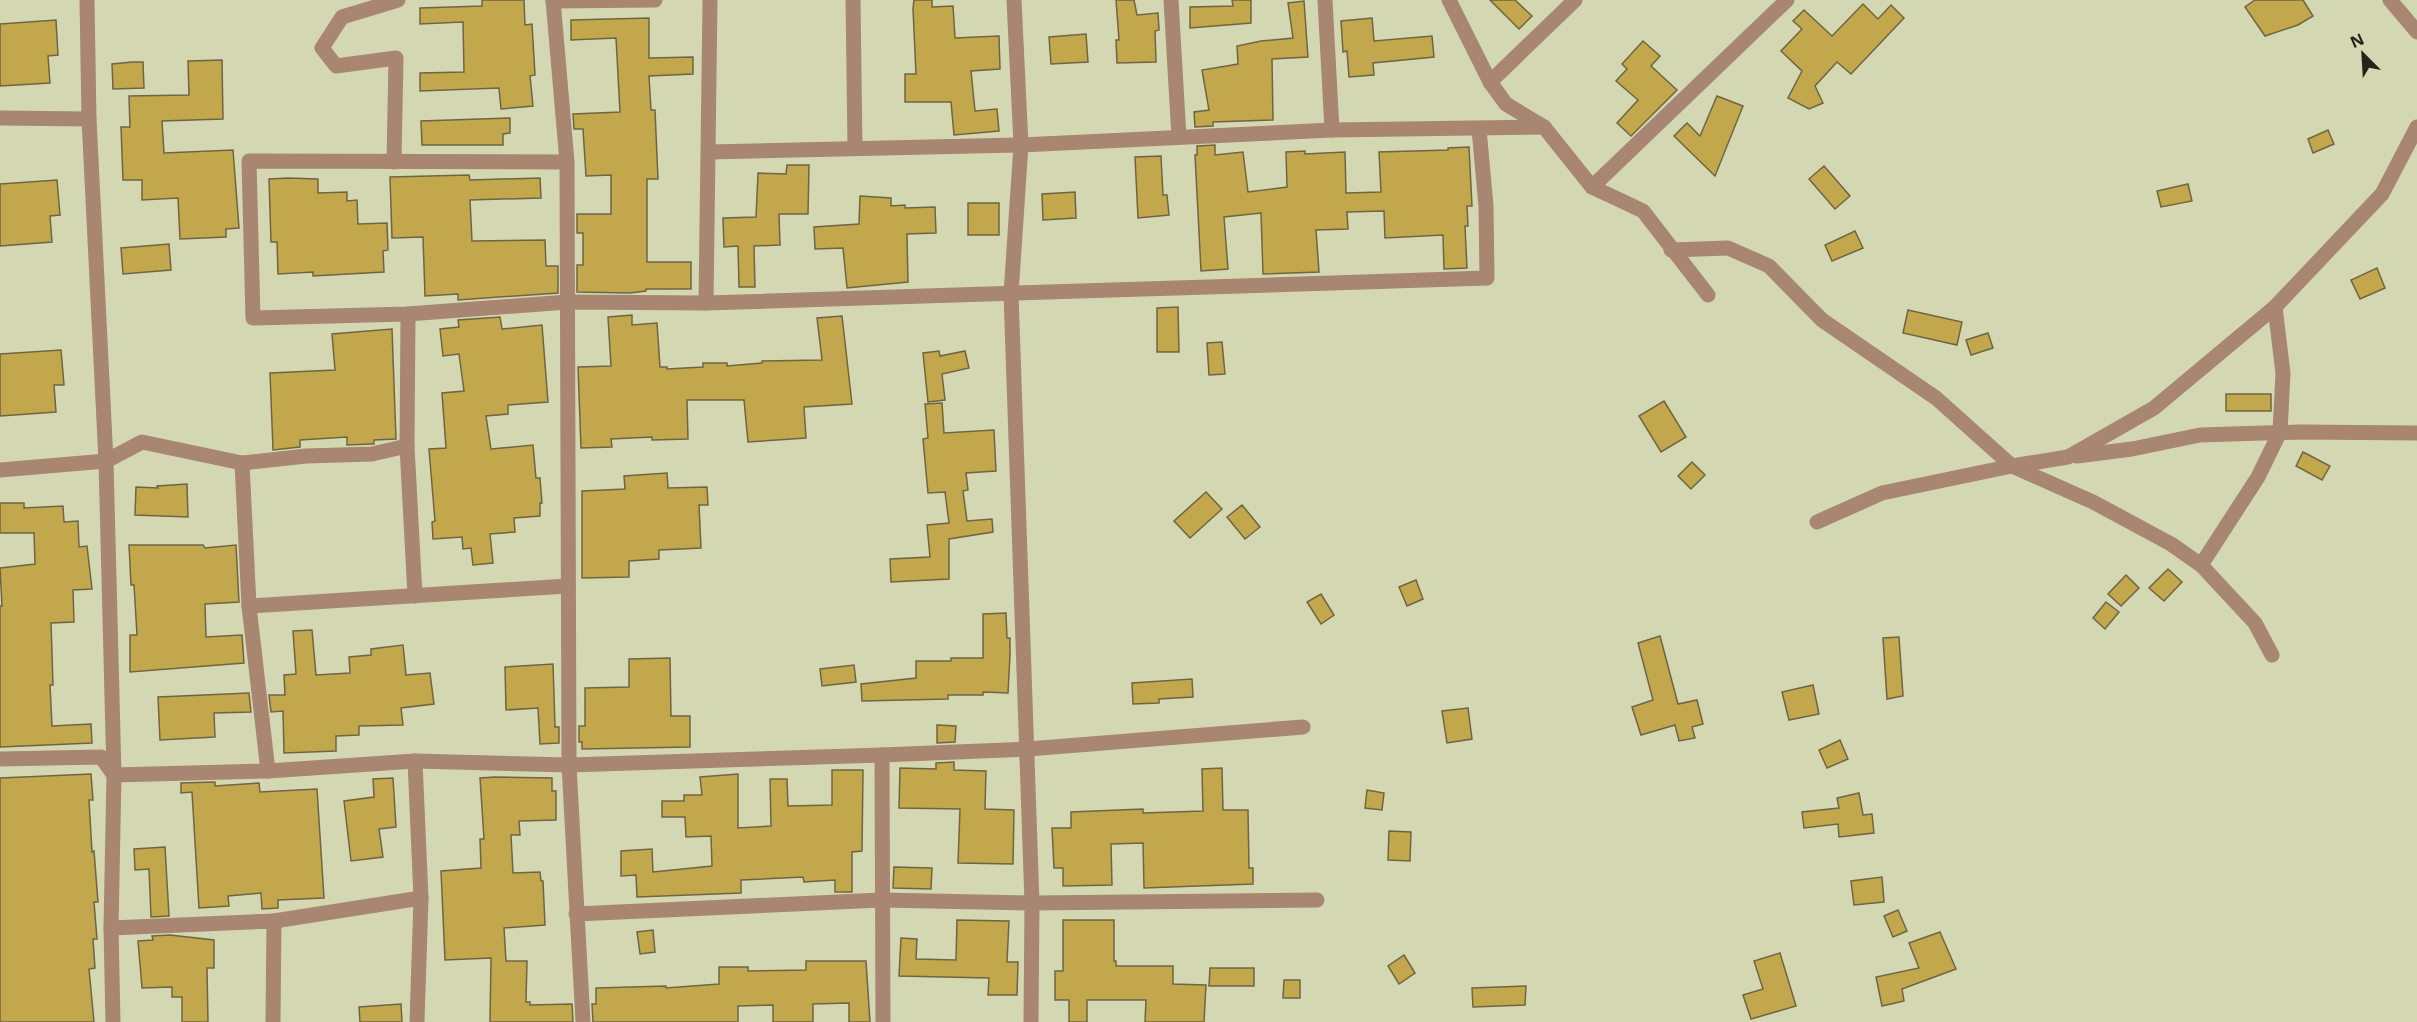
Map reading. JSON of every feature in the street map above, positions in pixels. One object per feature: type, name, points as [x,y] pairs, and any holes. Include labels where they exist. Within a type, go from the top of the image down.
[{"type":"street","points":[[87,0],[89,119],[106,461],[114,775],[111,928],[113,1022]]},
{"type":"street","points":[[394,162],[396,58],[336,66],[322,48],[342,17],[398,0]]},
{"type":"street","points":[[583,1022],[569,765],[567,162],[553,0],[655,0]]},
{"type":"street","points":[[706,303],[710,0]]},
{"type":"street","points":[[854,0],[855,148]]},
{"type":"street","points":[[1014,0],[1021,145],[1011,294],[1028,749],[1032,903],[1031,1022]]},
{"type":"street","points":[[1171,0],[1179,136]]},
{"type":"street","points":[[1325,0],[1332,130]]},
{"type":"street","points":[[1449,0],[1490,82],[1506,104],[1544,127],[1592,187],[1643,211],[1708,295]]},
{"type":"street","points":[[1490,82],[1575,0]]},
{"type":"street","points":[[1592,187],[1787,0]]},
{"type":"street","points":[[2390,0],[2417,32]]},
{"type":"street","points":[[0,118],[89,119]]},
{"type":"street","points":[[709,152],[1021,145],[1332,130],[1544,127]]},
{"type":"street","points":[[2068,457],[2154,408],[2275,308],[2382,194],[2417,127]]},
{"type":"street","points":[[567,162],[249,161],[253,318],[408,314],[568,302],[706,303],[1487,278],[1486,206],[1479,129]]},
{"type":"street","points":[[1671,250],[1728,248],[1769,266],[1822,321],[1936,398],[2012,466],[2093,502],[2171,544],[2201,565],[2255,623],[2272,655]]},
{"type":"street","points":[[2201,565],[2258,477],[2280,432],[2283,373],[2275,308]]},
{"type":"street","points":[[408,314],[407,446],[415,596]]},
{"type":"street","points":[[1817,522],[1882,493],[2012,466],[2132,449],[2200,435],[2280,432],[2417,433]]},
{"type":"street","points":[[0,470],[106,461],[142,442],[242,463],[306,456],[372,454],[407,446]]},
{"type":"street","points":[[242,463],[249,606],[268,771]]},
{"type":"street","points":[[249,606],[568,586]]},
{"type":"street","points":[[114,775],[268,771],[415,761],[569,765],[882,755],[1028,749],[1303,727]]},
{"type":"street","points":[[882,755],[883,1022]]},
{"type":"street","points":[[0,759],[101,757],[114,775]]},
{"type":"street","points":[[415,761],[421,898],[417,1022]]},
{"type":"street","points":[[111,928],[274,921],[421,898]]},
{"type":"street","points":[[576,914],[881,900],[1032,903],[1317,900]]},
{"type":"street","points":[[273,1022],[274,921]]},
{"type":"building","points":[[482,0],[524,0],[525,25],[532,24],[535,75],[530,76],[533,106],[501,109],[499,88],[420,91],[420,73],[464,72],[463,22],[420,24],[420,8],[482,6]]},
{"type":"building","points":[[914,0],[932,0],[932,7],[953,6],[955,38],[999,36],[1000,69],[971,71],[975,111],[997,109],[999,131],[954,135],[951,102],[905,102],[905,74],[916,74]]},
{"type":"building","points":[[1116,0],[1134,0],[1137,15],[1158,13],[1159,30],[1155,31],[1156,62],[1117,63],[1116,40],[1119,40]]},
{"type":"building","points":[[1232,0],[1251,0],[1251,23],[1190,28],[1190,7],[1233,6]]},
{"type":"building","points":[[1490,0],[1515,0],[1532,16],[1519,29]]},
{"type":"building","points":[[2255,0],[2303,0],[2313,16],[2298,25],[2265,36],[2245,7]]},
{"type":"building","points":[[1304,1],[1308,57],[1272,59],[1273,120],[1213,122],[1213,126],[1195,127],[1194,112],[1209,110],[1202,70],[1238,64],[1237,46],[1293,38],[1288,3]]},
{"type":"building","points":[[1863,4],[1878,19],[1891,5],[1904,18],[1851,74],[1837,62],[1815,86],[1823,103],[1809,109],[1788,98],[1802,71],[1781,51],[1802,29],[1793,21],[1804,10],[1832,36]]},
{"type":"building","points":[[649,18],[649,58],[693,57],[693,74],[649,76],[651,110],[655,110],[658,179],[647,179],[647,262],[691,262],[691,289],[646,289],[646,291],[630,293],[577,292],[577,265],[583,265],[583,233],[577,233],[577,214],[611,214],[611,175],[586,176],[583,129],[574,129],[573,114],[620,112],[616,38],[571,40],[571,20]]},
{"type":"building","points":[[1372,18],[1374,41],[1432,36],[1434,57],[1373,63],[1374,75],[1349,77],[1347,51],[1343,52],[1341,21]]},
{"type":"building","points":[[56,20],[58,55],[48,56],[50,83],[0,86],[0,24]]},
{"type":"building","points":[[1086,34],[1088,62],[1051,64],[1049,37]]},
{"type":"building","points":[[1643,41],[1660,56],[1651,66],[1677,90],[1631,136],[1617,123],[1638,100],[1616,81],[1627,69],[1622,64]]},
{"type":"building","points":[[222,60],[223,119],[162,121],[164,153],[233,150],[239,228],[226,229],[226,237],[180,239],[178,198],[142,200],[142,180],[123,180],[121,127],[130,127],[129,96],[189,95],[188,61]]},
{"type":"building","points":[[143,62],[144,88],[113,89],[112,64]]},
{"type":"building","points":[[1717,96],[1743,106],[1715,176],[1674,136],[1687,123],[1700,136]]},
{"type":"building","points":[[510,118],[510,133],[503,134],[503,145],[422,145],[421,121]]},
{"type":"building","points":[[2328,130],[2334,144],[2313,153],[2308,139]]},
{"type":"building","points":[[1215,145],[1215,155],[1243,152],[1248,192],[1287,187],[1286,152],[1305,151],[1305,154],[1345,152],[1346,193],[1381,192],[1379,152],[1448,150],[1448,148],[1469,147],[1472,206],[1467,206],[1468,226],[1465,226],[1467,268],[1444,269],[1443,235],[1385,238],[1384,211],[1347,212],[1348,229],[1316,230],[1319,272],[1263,274],[1261,213],[1224,217],[1228,269],[1201,271],[1195,155],[1197,155],[1197,146]]},
{"type":"building","points":[[1161,156],[1163,195],[1167,195],[1169,215],[1138,218],[1135,157]]},
{"type":"building","points":[[787,165],[809,165],[808,214],[779,214],[780,245],[754,246],[755,287],[739,287],[738,246],[724,247],[723,218],[756,217],[758,173],[786,174]]},
{"type":"building","points":[[1824,166],[1850,196],[1835,209],[1809,179]]},
{"type":"building","points":[[469,175],[470,180],[540,178],[541,198],[470,200],[472,241],[545,240],[546,266],[558,266],[558,293],[458,300],[458,294],[425,296],[423,237],[392,238],[390,177]]},
{"type":"building","points":[[269,179],[318,179],[318,193],[347,192],[347,201],[357,200],[358,224],[387,223],[388,250],[383,251],[384,272],[313,276],[313,272],[278,274],[277,242],[271,242]]},
{"type":"building","points":[[57,180],[60,215],[50,216],[52,242],[0,246],[0,184]]},
{"type":"building","points":[[2188,184],[2192,201],[2161,207],[2157,191]]},
{"type":"building","points":[[1075,192],[1076,218],[1043,220],[1042,194]]},
{"type":"building","points":[[860,196],[891,198],[891,206],[935,207],[936,233],[907,234],[908,282],[847,288],[843,248],[815,249],[814,227],[859,224]]},
{"type":"building","points":[[968,203],[999,203],[999,235],[968,235]]},
{"type":"building","points":[[1855,231],[1863,248],[1832,261],[1825,245]]},
{"type":"building","points":[[169,244],[171,270],[123,274],[121,248]]},
{"type":"building","points":[[2377,268],[2385,288],[2360,299],[2351,280]]},
{"type":"building","points":[[1178,307],[1179,352],[1157,352],[1157,308]]},
{"type":"building","points":[[1908,310],[1962,322],[1957,345],[1903,333]]},
{"type":"building","points":[[632,315],[632,325],[657,323],[660,367],[667,367],[667,369],[703,367],[703,363],[727,363],[727,366],[762,363],[762,361],[822,360],[817,318],[842,316],[852,404],[804,407],[806,438],[748,442],[744,400],[687,400],[688,439],[652,440],[652,437],[611,439],[612,447],[581,448],[578,367],[611,366],[608,317]]},
{"type":"building","points":[[500,317],[502,329],[542,325],[548,402],[508,405],[508,414],[486,416],[491,449],[533,445],[536,478],[540,478],[542,503],[540,503],[540,516],[514,518],[515,532],[490,534],[493,563],[473,565],[471,548],[463,549],[462,537],[433,539],[432,522],[435,521],[429,449],[446,448],[442,393],[464,391],[459,354],[443,356],[440,329],[459,327],[458,320]]},
{"type":"building","points":[[392,329],[396,439],[374,440],[374,444],[347,445],[347,437],[300,440],[300,447],[273,450],[270,373],[335,370],[332,334]]},
{"type":"building","points":[[1988,333],[1993,348],[1971,355],[1966,340]]},
{"type":"building","points":[[1222,342],[1225,374],[1209,375],[1207,343]]},
{"type":"building","points":[[61,350],[64,385],[54,385],[56,412],[0,416],[0,354]]},
{"type":"building","points":[[939,351],[940,356],[965,351],[969,368],[942,374],[945,400],[928,402],[923,353]]},
{"type":"building","points":[[2226,394],[2271,394],[2271,411],[2226,411]]},
{"type":"building","points":[[1664,401],[1686,437],[1661,452],[1639,416]]},
{"type":"building","points":[[942,403],[944,433],[994,430],[996,471],[966,473],[968,490],[963,491],[967,521],[992,519],[993,532],[949,539],[949,579],[891,582],[890,559],[930,557],[927,525],[949,523],[945,492],[928,493],[923,439],[928,438],[925,404]]},
{"type":"building","points":[[2303,452],[2330,466],[2322,480],[2296,466]]},
{"type":"building","points":[[1692,462],[1705,475],[1691,489],[1678,476]]},
{"type":"building","points":[[667,473],[668,488],[707,487],[708,505],[699,505],[701,548],[659,550],[659,559],[629,561],[629,577],[582,578],[582,491],[625,489],[624,476]]},
{"type":"building","points":[[187,484],[188,517],[135,515],[136,487],[158,488],[157,486]]},
{"type":"building","points":[[1206,492],[1222,509],[1190,538],[1174,521]]},
{"type":"building","points":[[0,503],[24,503],[24,508],[63,506],[64,522],[78,521],[79,547],[87,546],[92,589],[73,590],[74,622],[51,623],[52,726],[91,724],[92,743],[0,747],[0,606],[2,606],[0,568],[35,564],[34,533],[0,533]]},
{"type":"building","points":[[1242,505],[1260,527],[1245,539],[1227,517]]},
{"type":"building","points":[[129,545],[203,545],[205,548],[236,545],[239,602],[205,604],[206,637],[242,635],[244,663],[130,672],[130,635],[137,635]]},
{"type":"building","points":[[2168,569],[2182,582],[2164,601],[2149,588]]},
{"type":"building","points":[[2126,575],[2139,588],[2121,606],[2108,594]]},
{"type":"building","points":[[1416,580],[1423,599],[1407,606],[1399,587]]},
{"type":"building","points":[[1321,594],[1334,615],[1321,624],[1307,602]]},
{"type":"building","points":[[2106,602],[2119,612],[2105,629],[2093,618]]},
{"type":"building","points":[[1006,613],[1007,638],[1010,638],[1008,693],[983,692],[983,695],[948,695],[948,699],[862,701],[861,684],[916,678],[916,661],[983,658],[983,614]]},
{"type":"building","points":[[312,630],[316,675],[350,673],[349,657],[371,655],[371,649],[403,645],[406,675],[430,673],[434,704],[401,708],[403,725],[359,726],[359,735],[336,736],[336,751],[284,753],[283,711],[271,712],[269,695],[285,695],[284,675],[296,674],[293,631]]},
{"type":"building","points":[[1660,636],[1678,704],[1697,700],[1703,724],[1692,727],[1695,738],[1679,741],[1675,725],[1641,735],[1632,707],[1653,700],[1638,643]]},
{"type":"building","points":[[1899,637],[1903,696],[1887,699],[1883,638]]},
{"type":"building","points":[[670,658],[671,716],[690,716],[690,747],[582,749],[582,742],[579,742],[579,726],[585,726],[585,688],[629,687],[629,659]]},
{"type":"building","points":[[553,664],[555,727],[559,727],[559,743],[540,744],[538,708],[506,710],[505,667]]},
{"type":"building","points":[[854,665],[856,682],[822,686],[820,669]]},
{"type":"building","points":[[1192,679],[1193,697],[1159,699],[1159,703],[1133,704],[1132,683]]},
{"type":"building","points":[[1813,685],[1819,714],[1789,720],[1782,692]]},
{"type":"building","points":[[249,693],[251,712],[214,713],[215,737],[160,740],[158,697]]},
{"type":"building","points":[[1468,708],[1472,739],[1447,743],[1442,711]]},
{"type":"building","points":[[937,725],[956,726],[955,742],[937,743]]},
{"type":"building","points":[[1840,740],[1848,759],[1827,768],[1819,750]]},
{"type":"building","points":[[954,762],[954,770],[986,771],[985,809],[1014,810],[1013,864],[958,863],[960,809],[899,808],[900,768],[936,769],[936,763]]},
{"type":"building","points":[[1222,768],[1223,810],[1248,810],[1249,868],[1253,868],[1253,884],[1144,888],[1143,843],[1111,844],[1112,885],[1063,886],[1063,868],[1054,868],[1052,828],[1071,828],[1071,812],[1143,809],[1143,813],[1203,811],[1202,769]]},
{"type":"building","points":[[832,770],[863,770],[862,851],[852,852],[852,892],[835,892],[835,880],[804,882],[803,877],[741,880],[741,893],[637,897],[636,875],[621,876],[621,851],[652,849],[653,872],[712,866],[711,836],[686,837],[685,817],[662,817],[662,801],[684,801],[684,795],[702,795],[700,777],[738,774],[738,828],[771,826],[770,779],[787,779],[788,806],[832,805]]},
{"type":"building","points":[[91,774],[93,800],[89,800],[98,902],[94,902],[97,939],[93,939],[95,968],[89,969],[94,1022],[0,1022],[0,778]]},
{"type":"building","points":[[393,778],[396,827],[379,829],[383,857],[351,861],[344,801],[374,797],[373,779]]},
{"type":"building","points":[[480,778],[552,778],[552,791],[556,791],[556,820],[519,821],[520,835],[511,835],[513,873],[540,872],[541,881],[543,881],[545,925],[504,928],[506,961],[527,961],[526,1002],[530,1002],[530,1005],[572,1004],[573,1022],[490,1022],[491,958],[445,960],[441,871],[481,868],[480,839],[484,839]]},
{"type":"building","points":[[215,782],[215,786],[259,783],[260,792],[317,789],[324,898],[278,900],[278,908],[262,909],[261,893],[228,896],[229,906],[199,908],[192,792],[181,793],[181,783]]},
{"type":"building","points":[[1367,790],[1384,793],[1382,810],[1365,808]]},
{"type":"building","points":[[1859,793],[1863,815],[1872,814],[1874,833],[1839,837],[1838,824],[1804,828],[1802,812],[1839,808],[1837,798]]},
{"type":"building","points":[[1389,831],[1411,832],[1410,861],[1388,860]]},
{"type":"building","points":[[165,847],[169,916],[151,917],[149,869],[135,870],[134,849]]},
{"type":"building","points":[[894,867],[932,868],[931,889],[893,888]]},
{"type":"building","points":[[1882,877],[1884,902],[1854,905],[1851,881]]},
{"type":"building","points":[[1898,910],[1907,931],[1893,937],[1884,916]]},
{"type":"building","points":[[957,920],[1009,921],[1007,962],[1018,962],[1017,995],[988,995],[989,978],[899,976],[901,938],[917,939],[916,959],[956,960]]},
{"type":"building","points":[[1063,920],[1114,920],[1116,966],[1173,966],[1173,984],[1206,985],[1204,1022],[1145,1022],[1146,1000],[1087,1000],[1087,1022],[1069,1022],[1069,1000],[1055,1000],[1055,971],[1063,971]]},
{"type":"building","points":[[653,930],[655,952],[640,954],[637,932]]},
{"type":"building","points":[[1940,932],[1956,969],[1902,989],[1904,1001],[1882,1006],[1876,977],[1919,968],[1909,943]]},
{"type":"building","points":[[170,935],[214,940],[214,968],[207,968],[208,1022],[182,1022],[182,997],[172,997],[172,987],[142,988],[138,941],[153,940],[152,936]]},
{"type":"building","points":[[1780,953],[1796,1006],[1751,1019],[1743,995],[1763,989],[1754,961]]},
{"type":"building","points":[[1404,955],[1415,973],[1399,984],[1388,966]]},
{"type":"building","points":[[806,961],[866,961],[870,1022],[849,1022],[849,1003],[813,1004],[813,1022],[773,1022],[773,1005],[738,1006],[738,1022],[593,1022],[592,1004],[596,1004],[596,988],[666,986],[666,988],[719,984],[719,967],[748,967],[748,971],[806,970]]},
{"type":"building","points":[[1210,968],[1254,968],[1254,986],[1209,986]]},
{"type":"building","points":[[1284,980],[1300,980],[1300,998],[1283,998]]},
{"type":"building","points":[[1526,986],[1525,1005],[1473,1007],[1472,988]]},
{"type":"building","points":[[401,1004],[402,1022],[360,1022],[359,1007]]}]
